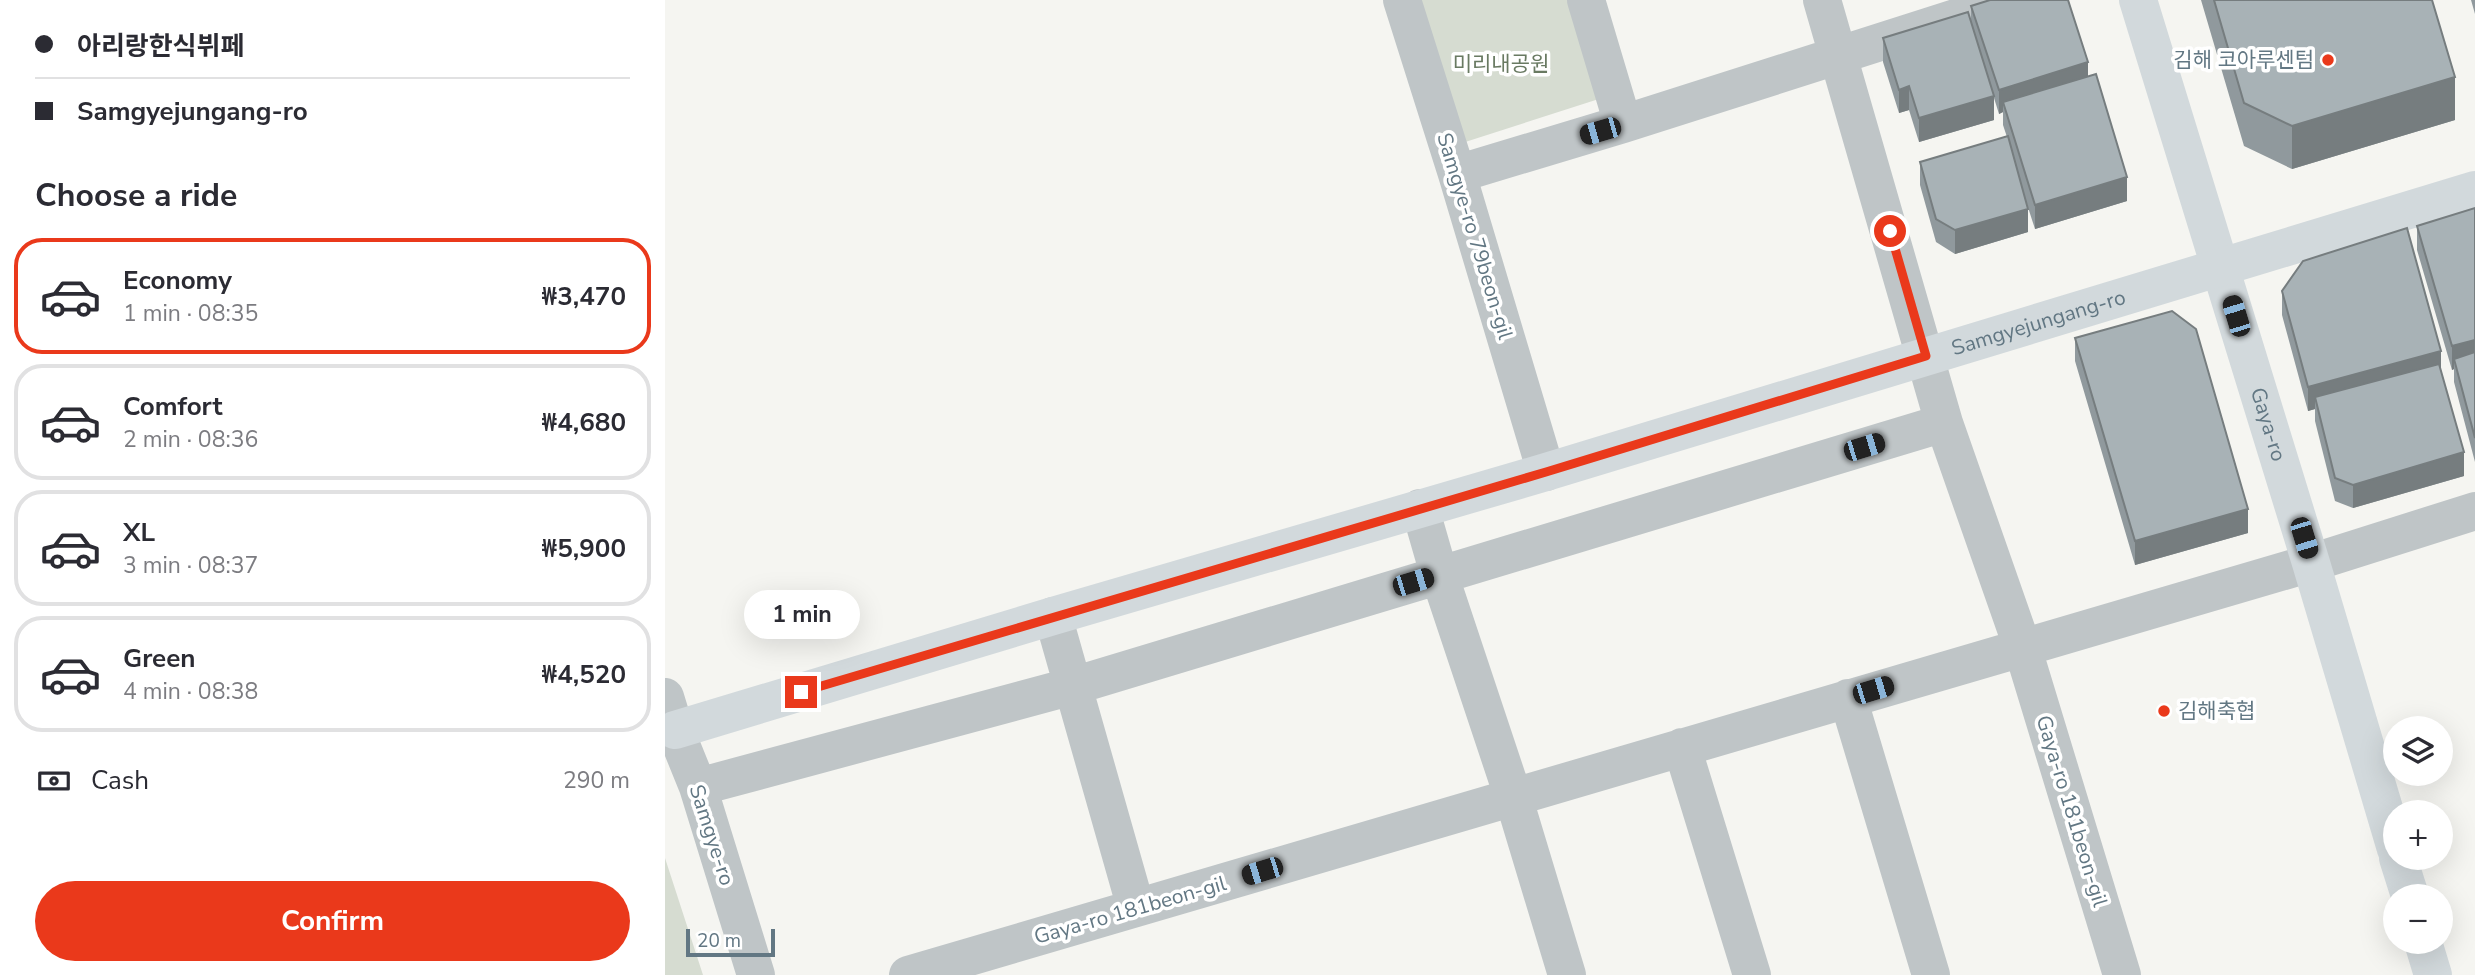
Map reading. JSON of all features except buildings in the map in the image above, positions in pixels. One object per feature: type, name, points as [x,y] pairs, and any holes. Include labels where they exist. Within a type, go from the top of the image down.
[{"type":"main road","name":"Gaya-ro","points":[[2138,0],[2383,805]]},
{"type":"main road","name":"Samgyejungang-ro","points":[[670,714],[1053,617],[1546,472],[2475,190]]},
{"type":"main road","points":[[2427,954],[2433,975]]},
{"type":"street","name":"Samgye-ro 79beon-gil","points":[[1402,0],[1546,472]]},
{"type":"street","points":[[1586,0],[1623,124]]},
{"type":"street","points":[[1822,0],[1944,423],[2022,646]]},
{"type":"street","points":[[1457,174],[2013,0]]},
{"type":"street","points":[[698,787],[1073,686],[1944,423]]},
{"type":"street","points":[[1420,508],[1439,574],[1513,796],[1566,975]]},
{"type":"street","name":"Gaya-ro 181beon-gil","points":[[908,975],[2311,563],[2475,511]]},
{"type":"street","points":[[1053,617],[1136,908]]},
{"type":"street","name":"Gaya-ro 181beon-gil","points":[[2022,646],[2122,975]]},
{"type":"street","points":[[1848,698],[1931,975]]},
{"type":"street","name":"Samgye-ro","points":[[670,714],[698,787],[756,975]]},
{"type":"street","points":[[1682,747],[1752,975]]},
{"type":"green space","name":"미리내공원","points":[[1414,0],[1578,0],[1605,97],[1459,144]]},
{"type":"green space","points":[[665,858],[703,975],[665,975]]},
{"type":"place","name":"김해 코아루센텀","points":[[2328,60]]},
{"type":"place","name":"김해축협","points":[[2164,711]]},
{"type":"route","points":[[801,692],[1546,472],[1926,356],[1890,231]]}]
